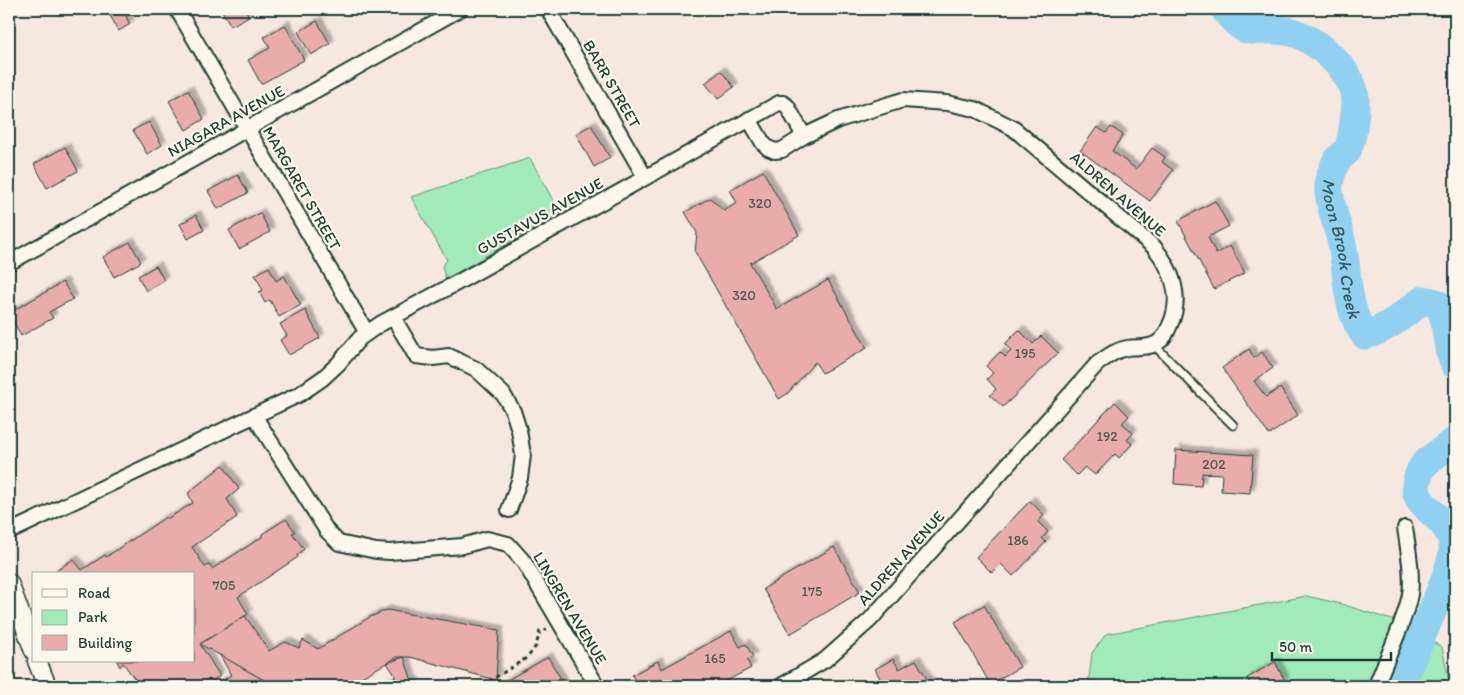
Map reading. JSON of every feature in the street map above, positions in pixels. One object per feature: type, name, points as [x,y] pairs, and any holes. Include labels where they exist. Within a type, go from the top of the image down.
[{"type":"street","name":"MARGARET STREET","points":[[178,9],[367,333]]},
{"type":"street","name":"NIAGARA AVENUE","points":[[9,263],[460,9]]},
{"type":"street","name":"BARR STREET","points":[[548,9],[644,177]]},
{"type":"street","name":"ALDREN AVENUE","points":[[749,119],[763,143],[775,152],[838,120],[903,100],[947,103],[975,109],[1013,128],[1154,247],[1171,273],[1175,287],[1176,306],[1164,336],[1154,344],[1143,348],[1129,347],[1119,350],[1097,364],[870,620],[825,660],[781,686]]},
{"type":"street","name":"GUSTAVUS AVENUE","points":[[255,417],[292,398],[323,378],[367,333],[393,317],[779,103],[784,102],[804,136]]},
{"type":"street","points":[[393,317],[416,356],[433,358],[449,356],[476,369],[503,394],[513,411],[523,455],[520,478],[509,510]]},
{"type":"street","points":[[9,532],[255,417]]},
{"type":"street","name":"LINGREN AVENUE","points":[[255,417],[322,524],[338,543],[390,552],[462,546],[488,539],[508,544],[524,562],[597,686]]},
{"type":"street","points":[[1376,686],[1406,610],[1410,593],[1409,552],[1405,528]]},
{"type":"street","points":[[9,583],[32,646]]},
{"type":"street","points":[[38,662],[47,686]]},
{"type":"lane","points":[[1154,344],[1233,424]]},
{"type":"path","points":[[482,686],[528,657],[536,646],[540,631],[546,629],[550,631]]},
{"type":"green space","points":[[530,158],[560,213],[446,279],[442,267],[447,260],[411,197]]},
{"type":"green space","points":[[1307,596],[1341,604],[1392,620],[1442,647],[1450,686],[1088,686],[1092,653],[1106,634]]},
{"type":"building","points":[[106,9],[134,9],[135,11],[126,17],[130,24],[119,31]]},
{"type":"building","points":[[221,9],[245,9],[249,16],[231,26]]},
{"type":"building","points":[[371,9],[382,9],[374,13]]},
{"type":"building","points":[[586,9],[601,9],[590,15]]},
{"type":"building","points":[[317,21],[330,44],[311,55],[298,32]]},
{"type":"building","points":[[285,25],[304,60],[261,84],[248,60],[270,48],[264,37]]},
{"type":"building","points":[[721,71],[734,87],[718,99],[705,83]]},
{"type":"building","points":[[188,90],[204,119],[186,130],[169,101]]},
{"type":"building","points":[[149,122],[162,145],[147,154],[133,130]]},
{"type":"building","points":[[591,125],[610,158],[594,167],[576,134]]},
{"type":"building","points":[[1097,127],[1106,133],[1111,127],[1123,135],[1112,151],[1136,169],[1152,148],[1165,157],[1162,162],[1173,170],[1150,201],[1080,151]]},
{"type":"building","points":[[65,147],[78,171],[47,188],[34,164]]},
{"type":"building","points":[[763,171],[799,235],[750,263],[777,309],[828,280],[867,348],[822,373],[815,362],[787,394],[779,399],[695,252],[697,233],[685,212],[710,198],[724,211],[737,203],[730,190]]},
{"type":"building","points":[[238,175],[248,193],[218,209],[208,191]]},
{"type":"building","points":[[1215,201],[1229,226],[1208,237],[1216,254],[1230,246],[1245,273],[1214,289],[1178,221]]},
{"type":"building","points":[[260,213],[270,232],[239,249],[229,230]]},
{"type":"building","points":[[196,215],[204,230],[188,239],[180,224]]},
{"type":"building","points":[[130,242],[141,262],[114,277],[103,257]]},
{"type":"building","points":[[156,266],[164,280],[146,291],[138,276]]},
{"type":"building","points":[[269,267],[276,281],[284,276],[301,305],[279,317],[270,300],[265,303],[259,292],[263,290],[255,275]]},
{"type":"building","points":[[63,282],[73,299],[49,312],[53,318],[21,336],[9,313]]},
{"type":"building","points":[[305,310],[320,338],[289,355],[280,340],[287,336],[280,324]]},
{"type":"building","points":[[1019,330],[1033,344],[1041,336],[1058,353],[1003,407],[990,395],[996,389],[987,379],[993,373],[986,366],[1000,352],[1005,357],[1011,351],[1005,344]]},
{"type":"building","points":[[1249,349],[1254,358],[1262,352],[1273,368],[1254,381],[1266,397],[1280,388],[1298,415],[1269,435],[1222,368]]},
{"type":"building","points":[[1115,402],[1129,416],[1122,423],[1133,433],[1127,440],[1132,444],[1119,458],[1115,454],[1095,475],[1085,467],[1077,475],[1061,460]]},
{"type":"building","points":[[1176,450],[1253,455],[1250,493],[1221,491],[1222,474],[1202,473],[1201,486],[1174,484]]},
{"type":"building","points":[[223,465],[239,489],[227,499],[237,517],[192,547],[205,567],[209,565],[212,569],[286,519],[295,532],[292,533],[304,549],[297,555],[298,557],[238,597],[248,614],[200,644],[220,676],[203,686],[140,686],[123,663],[120,667],[118,662],[195,662],[195,572],[55,572],[73,559],[82,570],[105,555],[106,557],[166,517],[167,519],[193,503],[188,493]]},
{"type":"building","points":[[1030,501],[1044,515],[1038,522],[1048,532],[1042,538],[1046,542],[1013,576],[1001,564],[992,573],[976,557]]},
{"type":"building","points":[[834,547],[860,592],[790,634],[763,589]]},
{"type":"building","points":[[984,605],[1020,667],[990,684],[955,622]]},
{"type":"building","points":[[387,610],[499,630],[496,680],[410,657],[397,657],[346,686],[274,686],[200,644],[245,616],[269,651],[285,642],[299,648],[303,640],[318,649],[370,617]]},
{"type":"building","points":[[731,631],[740,647],[746,644],[753,657],[747,660],[751,668],[717,686],[638,686],[632,675],[658,661],[662,669]]},
{"type":"building","points":[[220,655],[274,686],[215,686],[231,675]]},
{"type":"building","points":[[404,657],[411,678],[417,686],[379,686],[395,678],[387,663]]},
{"type":"building","points":[[548,657],[565,686],[497,686]]},
{"type":"building","points":[[893,659],[899,669],[916,660],[931,686],[884,686],[875,669]]},
{"type":"building","points":[[1275,662],[1285,681],[1275,686],[1252,686],[1247,678]]},
{"type":"waterway","name":"Moon Brook Creek","points":[[1226,9],[1240,26],[1247,29],[1286,31],[1307,39],[1328,54],[1344,72],[1354,92],[1354,123],[1348,147],[1345,153],[1338,159],[1332,172],[1329,191],[1342,244],[1354,315],[1365,335],[1388,325],[1423,300],[1436,303],[1441,308],[1445,321],[1449,349],[1455,365]]},
{"type":"waterway","name":"Moon Brook Creek","points":[[1400,686],[1438,597],[1452,559],[1453,551],[1452,539],[1447,528],[1424,505],[1419,497],[1416,488],[1418,477],[1428,461],[1455,441]]}]
